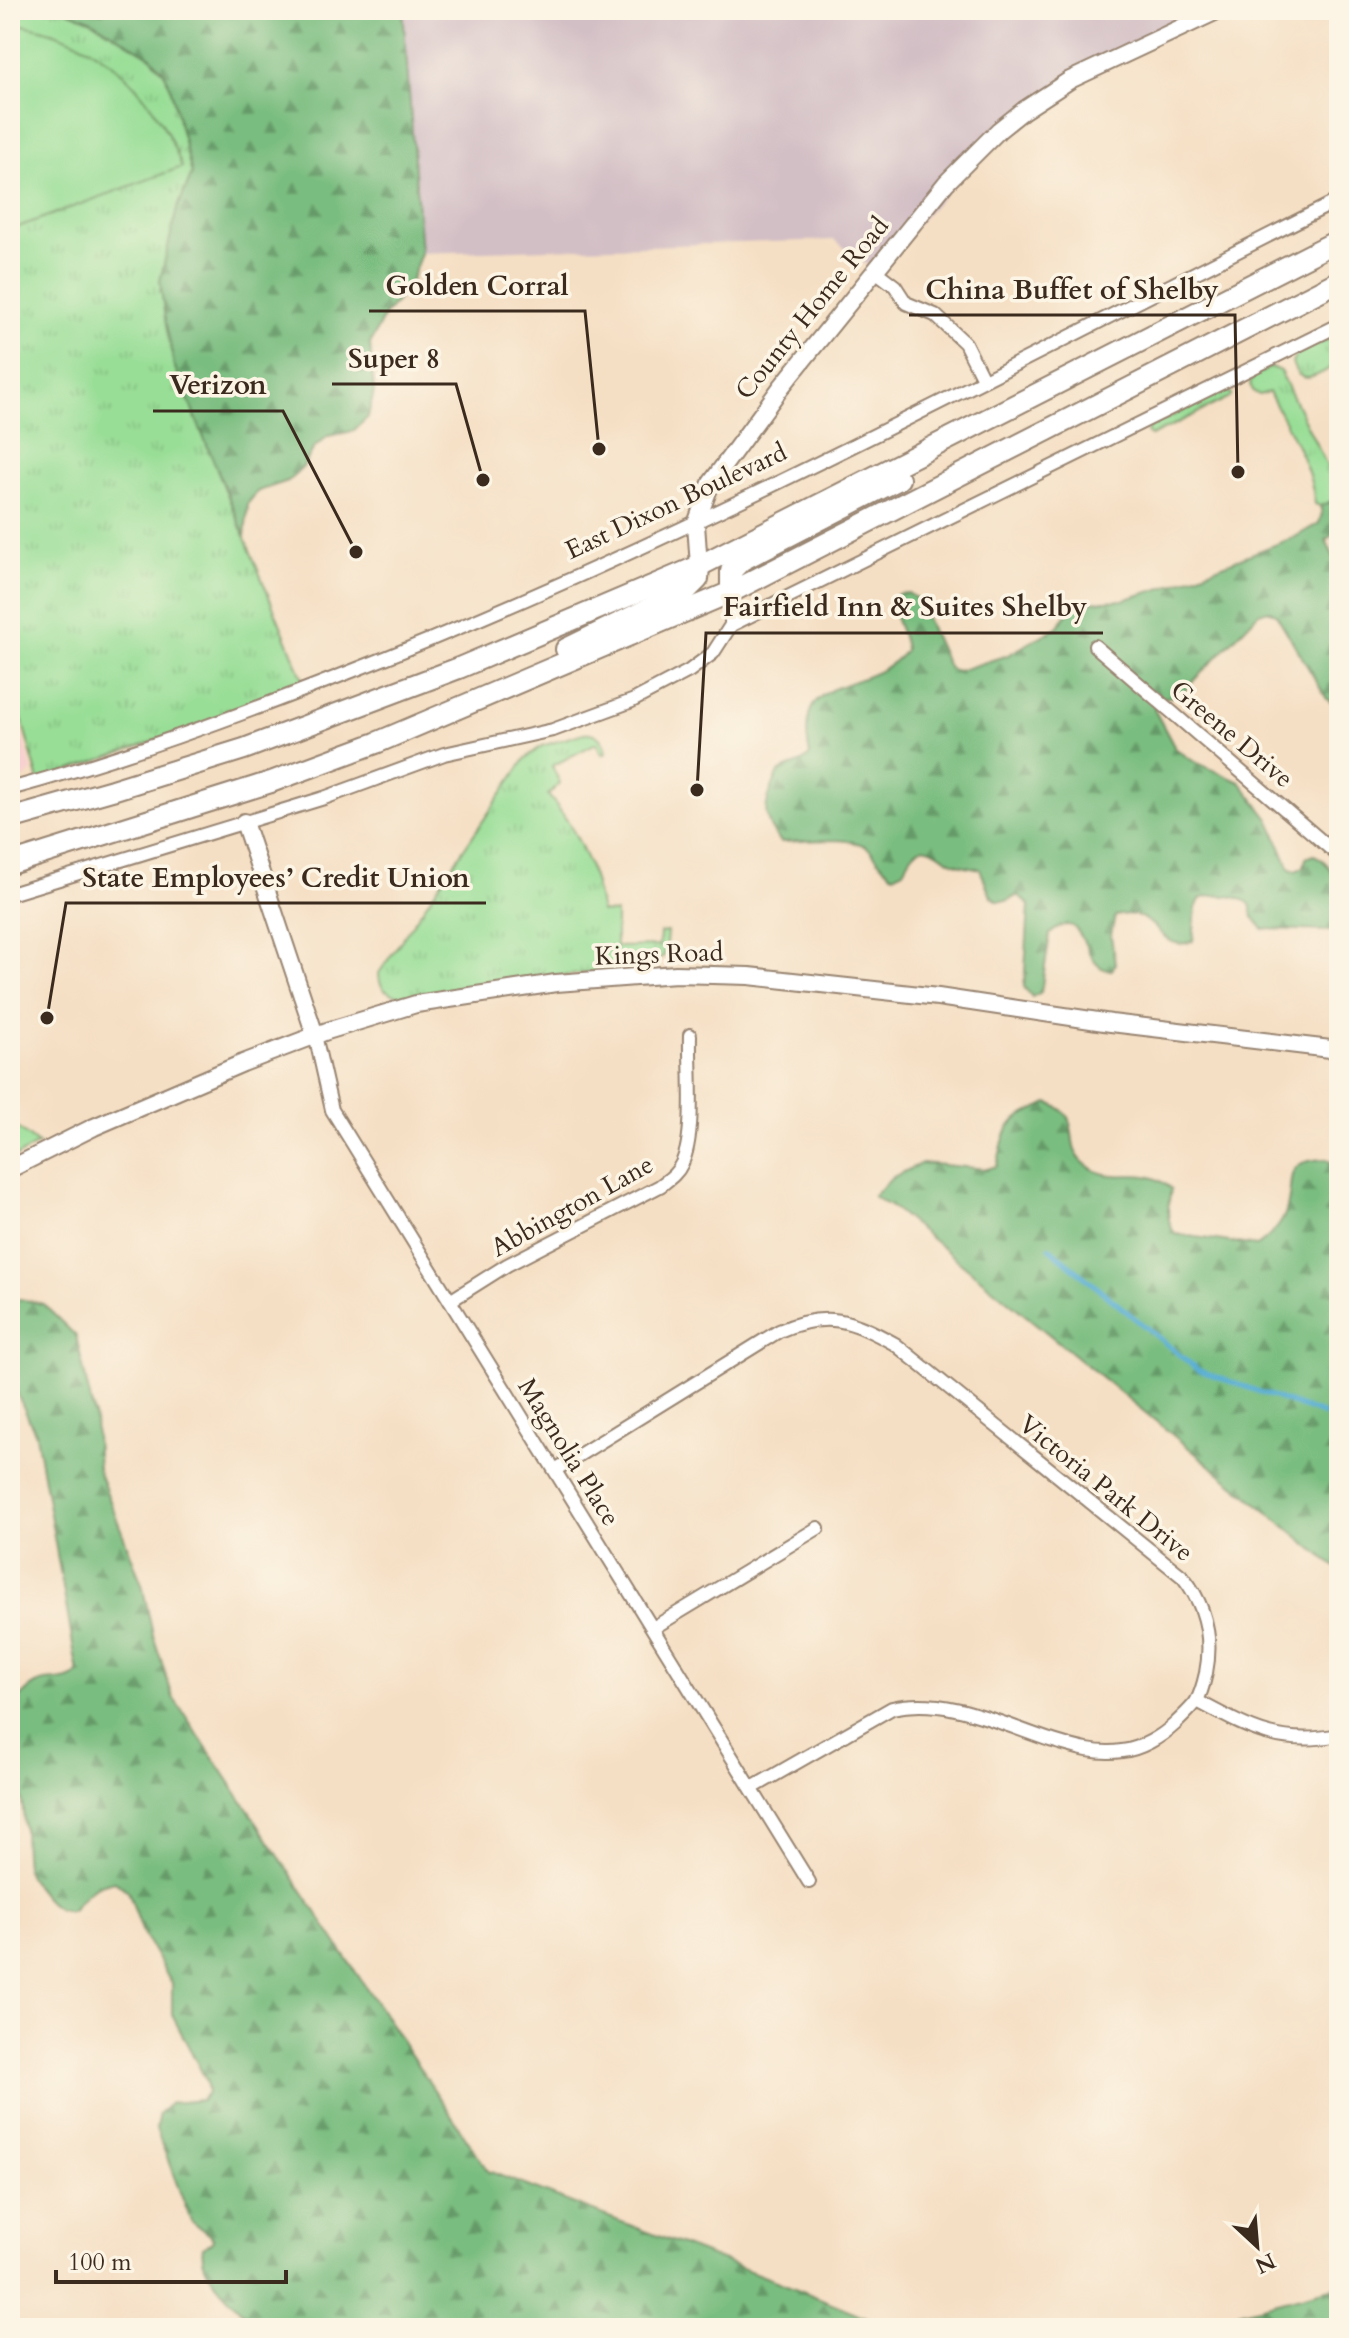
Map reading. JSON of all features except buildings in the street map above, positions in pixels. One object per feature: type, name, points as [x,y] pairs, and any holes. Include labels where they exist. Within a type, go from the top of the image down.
[{"type":"highway","points":[[10,819],[258,744],[459,668],[699,566],[1339,240]]},
{"type":"highway","points":[[10,864],[271,782],[376,743],[731,592],[1339,281]]},
{"type":"highway","points":[[731,592],[731,571],[742,560],[961,445],[968,440],[976,425]]},
{"type":"highway","points":[[518,683],[541,661],[687,590],[698,579],[699,566]]},
{"type":"street","name":"County Home Road","points":[[699,566],[696,524],[711,483],[736,445],[946,183],[990,137],[1070,80],[1219,10]]},
{"type":"street","name":"East Dixon Boulevard","points":[[10,789],[116,759],[449,634],[696,524],[1339,200]]},
{"type":"street","points":[[874,270],[895,286],[906,303],[935,315],[965,343],[983,379]]},
{"type":"street","points":[[731,625],[1339,325]]},
{"type":"street","points":[[10,894],[324,798],[456,750],[545,732],[601,714],[656,691],[694,668],[721,644],[731,625],[731,592]]},
{"type":"street","name":"Greene Drive","points":[[1095,646],[1339,856]]},
{"type":"street","points":[[244,822],[315,1035]]},
{"type":"street","name":"Kings Road","points":[[10,1169],[94,1127],[315,1035],[379,1014],[465,996],[556,983],[676,974],[749,976],[923,995],[1111,1023],[1339,1050]]},
{"type":"street","name":"Magnolia Place","points":[[315,1035],[332,1110],[809,1882]]},
{"type":"street","name":"Abbington Lane","points":[[450,1301],[507,1265],[660,1186],[675,1175],[683,1163],[689,1133],[690,1035]]},
{"type":"street","name":"Victoria Park Drive","points":[[555,1470],[779,1331],[802,1320],[853,1322],[895,1344],[1183,1577],[1197,1594],[1207,1621],[1210,1645],[1197,1701]]},
{"type":"street","points":[[653,1628],[818,1528]]},
{"type":"street","points":[[752,1788],[892,1708],[913,1703],[945,1706],[1076,1748],[1102,1752],[1123,1751],[1147,1744],[1167,1731],[1197,1701],[1275,1737],[1298,1740],[1339,1735]]},
{"type":"shaded area","points":[[403,10],[1219,10],[1024,110],[874,270],[834,240],[421,253]]},
{"type":"shaded area","points":[[10,690],[32,770],[23,779],[10,782]]},
{"type":"green space","points":[[10,10],[65,10],[90,20],[151,57],[164,72],[192,174],[165,319],[174,365],[307,689],[39,781],[10,678]]},
{"type":"green space","points":[[65,10],[403,10],[421,253],[409,286],[384,316],[370,344],[374,392],[368,417],[353,431],[328,436],[314,448],[303,467],[288,481],[258,491],[248,503],[245,537],[174,365],[165,319],[160,281],[177,209],[192,174],[170,86],[164,72],[151,57],[90,20]]},
{"type":"green space","points":[[10,23],[69,39],[117,68],[155,111],[182,167],[10,230]]},
{"type":"green space","points":[[1339,334],[1339,363],[1312,377],[1300,376],[1292,362],[1297,354]]},
{"type":"green space","points":[[1270,367],[1280,371],[1333,478],[1339,481],[1339,498],[1320,506],[1315,504],[1309,474],[1269,392],[1259,395],[1250,385],[1253,376]]},
{"type":"green space","points":[[1226,390],[1232,394],[1230,397],[1151,436],[1147,433],[1149,427]]},
{"type":"green space","points":[[1339,498],[1339,530],[1326,540],[1339,569],[1339,708],[1327,699],[1276,614],[1268,610],[1259,613],[1184,691],[1163,698],[1154,709],[1175,748],[1193,761],[1240,782],[1269,819],[1290,869],[1296,871],[1304,867],[1306,858],[1314,855],[1330,868],[1337,887],[1339,929],[1263,929],[1253,917],[1250,904],[1245,901],[1226,896],[1206,897],[1200,899],[1196,908],[1193,941],[1181,944],[1164,937],[1140,917],[1129,914],[1115,916],[1111,935],[1115,964],[1112,970],[1102,968],[1094,961],[1078,931],[1071,926],[1062,926],[1050,934],[1041,992],[1032,997],[1024,987],[1029,905],[1018,895],[1007,901],[998,901],[991,896],[980,869],[952,862],[924,848],[911,857],[904,870],[894,875],[868,848],[860,844],[839,840],[781,842],[769,825],[767,802],[778,774],[810,755],[807,727],[811,709],[821,696],[871,675],[905,651],[892,607],[892,600],[898,594],[908,593],[917,599],[949,669],[958,671],[1008,655],[1057,627],[1071,610],[1084,602],[1123,600],[1166,587],[1295,537],[1319,523],[1322,513],[1320,506]]},
{"type":"green space","points":[[584,733],[600,738],[606,754],[602,754],[596,743],[552,766],[560,783],[548,795],[568,821],[583,850],[601,912],[616,913],[616,947],[659,946],[660,933],[667,932],[665,955],[651,965],[399,996],[387,991],[380,982],[379,973],[526,758],[542,746]]},
{"type":"green space","points":[[1048,1103],[1066,1114],[1074,1147],[1084,1163],[1107,1174],[1149,1176],[1171,1189],[1168,1207],[1175,1234],[1257,1246],[1274,1231],[1284,1216],[1292,1174],[1296,1168],[1312,1160],[1327,1159],[1336,1167],[1339,1178],[1339,1570],[896,1210],[873,1196],[893,1177],[922,1163],[987,1169],[997,1166],[1010,1125]]},
{"type":"green space","points":[[10,1122],[38,1144],[10,1160]]},
{"type":"green space","points":[[20,1299],[43,1304],[76,1336],[95,1420],[98,1470],[142,1584],[153,1635],[173,1697],[488,2171],[893,2328],[256,2328],[221,2290],[206,2269],[203,2258],[203,2247],[213,2238],[191,2221],[156,2129],[159,2113],[171,2103],[202,2100],[208,2092],[206,2080],[172,2015],[172,1984],[143,1933],[128,1891],[115,1881],[107,1883],[90,1891],[72,1911],[63,1910],[48,1901],[27,1872],[23,1807],[10,1774],[10,1705],[36,1684],[65,1680],[78,1673],[36,1435],[16,1391],[10,1342],[10,1302]]},
{"type":"green space","points":[[1339,2286],[1339,2328],[1182,2328],[1189,2325]]},
{"type":"waterway","points":[[1049,1248],[1198,1370],[1339,1420]]},
{"type":"place","name":"Golden Corral","points":[[599,449]]},
{"type":"place","name":"China Buffet of Shelby","points":[[1238,472]]},
{"type":"place","name":"Super 8","points":[[483,480]]},
{"type":"place","name":"Verizon","points":[[356,552]]},
{"type":"place","name":"Fairfield Inn & Suites Shelby","points":[[697,790]]},
{"type":"place","name":"State Employees’ Credit Union","points":[[47,1018]]}]
